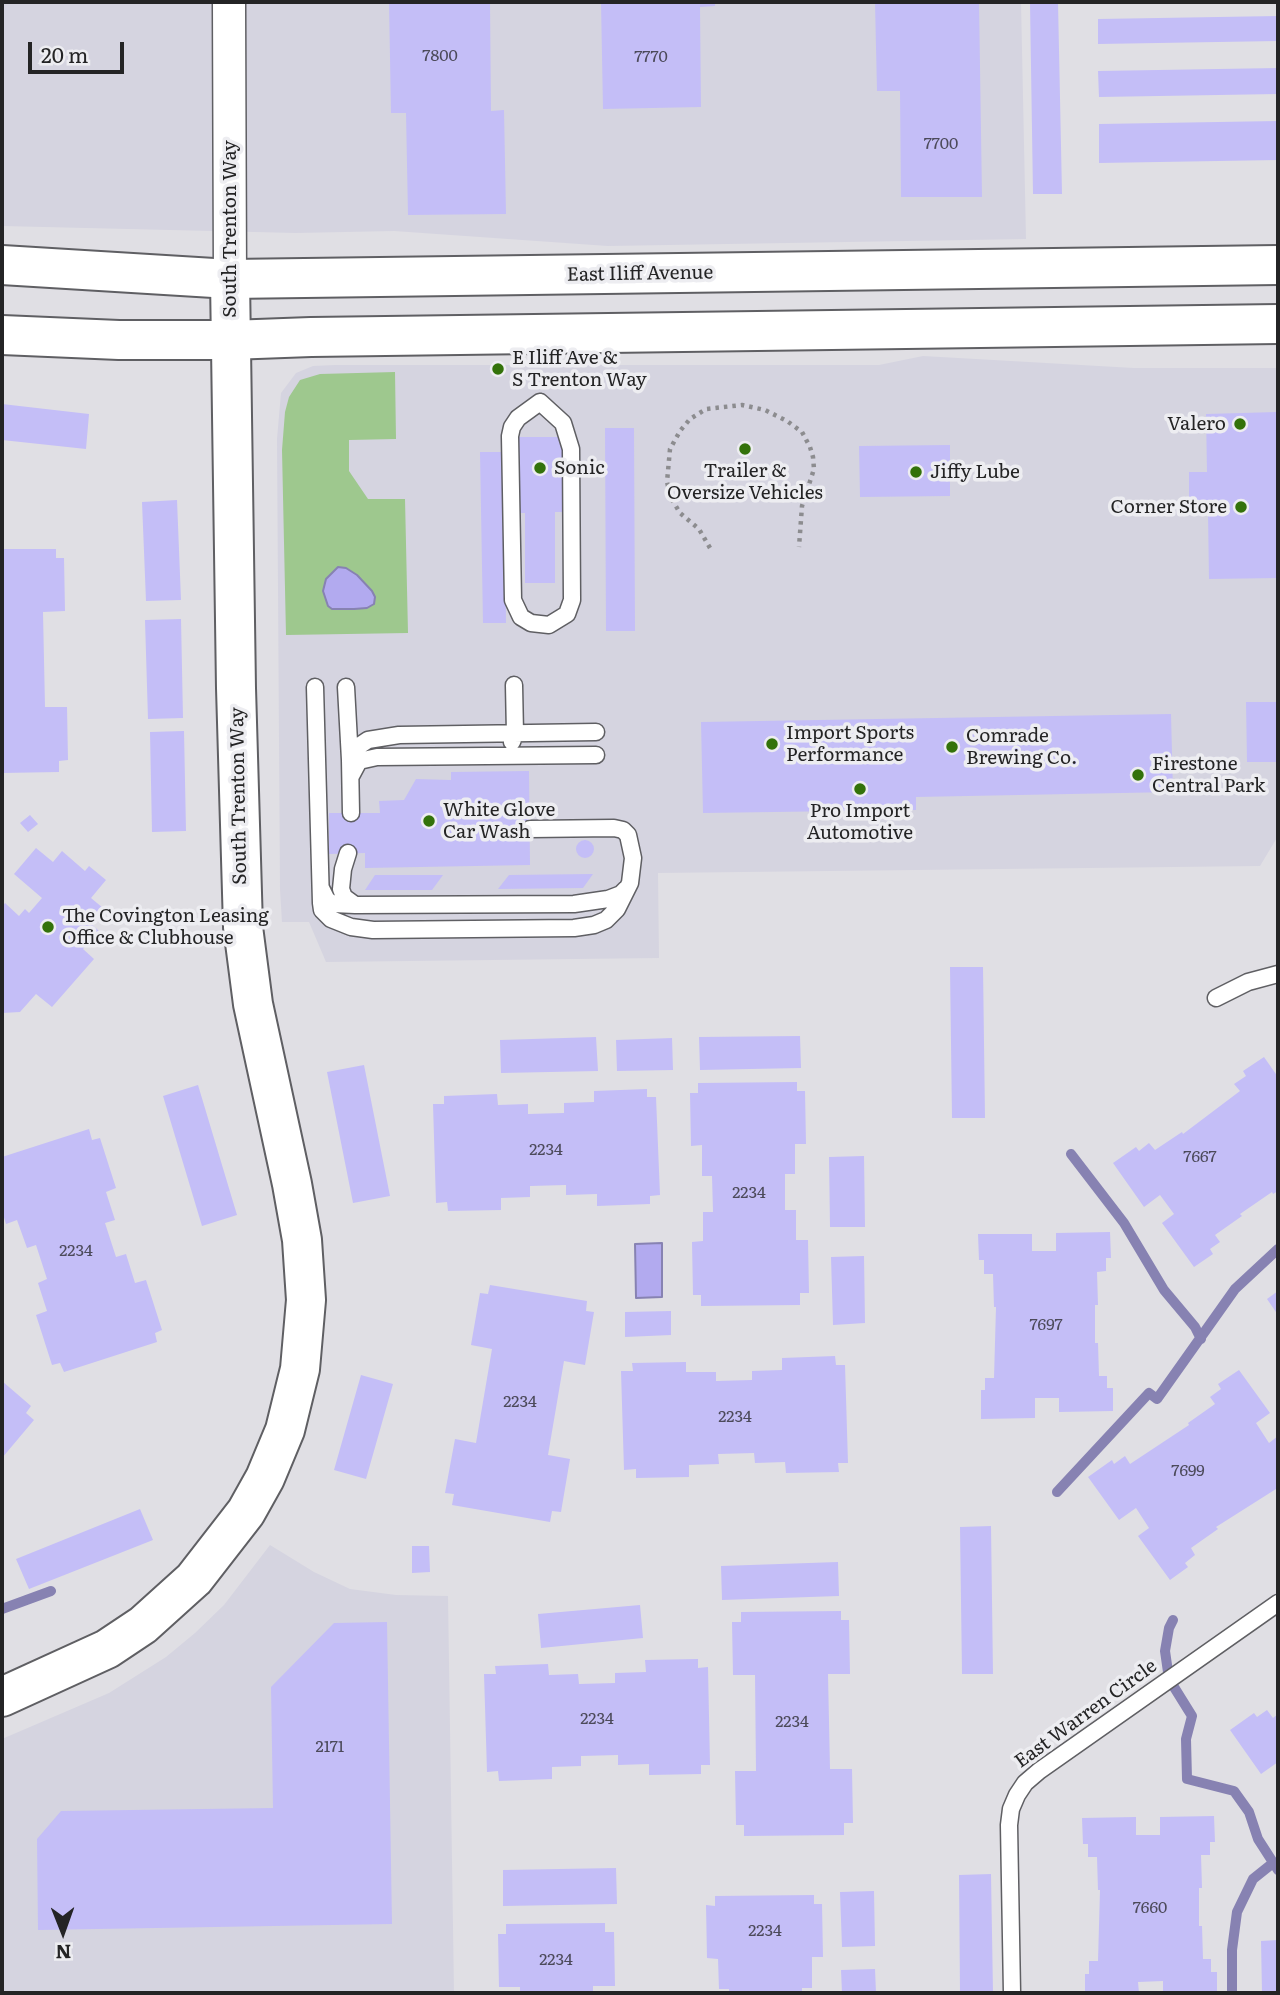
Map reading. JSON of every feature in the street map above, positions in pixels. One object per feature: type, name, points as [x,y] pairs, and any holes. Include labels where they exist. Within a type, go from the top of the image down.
[{"type":"main road","name":"East Iliff Avenue","points":[[2,265],[230,278],[1278,265]]},
{"type":"main road","name":"South Trenton Way","points":[[2,1697],[107,1649],[148,1620],[194,1578],[246,1511],[265,1478],[285,1430],[300,1369],[306,1300],[302,1240],[253,1004],[243,927],[236,688],[230,278]]},
{"type":"main road","points":[[2,335],[119,340],[230,340],[1278,324]]},
{"type":"street","name":"South Trenton Way","points":[[229,2],[230,278]]},
{"type":"lane","points":[[540,402],[563,423],[569,440],[573,588],[571,608],[567,614],[550,625],[531,623],[521,617],[513,600],[510,436],[518,418],[540,402]]},
{"type":"lane","points":[[487,756],[506,750],[515,734],[514,685]]},
{"type":"lane","points":[[315,687],[320,886],[322,910],[326,916],[351,928],[373,930],[559,929],[589,926],[606,920],[617,909],[630,883],[633,849],[630,837],[623,830],[607,828],[530,829]]},
{"type":"lane","points":[[346,687],[351,813]]},
{"type":"lane","points":[[350,760],[359,745],[380,737],[596,733]]},
{"type":"lane","points":[[350,779],[356,765],[365,759],[596,755]]},
{"type":"lane","points":[[348,853],[341,889],[348,902],[355,905]]},
{"type":"lane","points":[[320,886],[323,895],[333,904],[574,904],[608,899],[621,894],[630,883]]},
{"type":"lane","points":[[1216,998],[1248,982],[1278,974]]},
{"type":"lane","name":"East Warren Circle","points":[[1012,1993],[1009,1825],[1010,1809],[1025,1783],[1278,1603]]},
{"type":"path","points":[[710,548],[699,529],[680,513],[671,498],[667,482],[670,449],[685,425],[705,409],[741,405],[765,410],[787,421],[802,432],[810,447],[814,469],[802,506],[799,547]]},
{"type":"shaded area","points":[[2,2],[1021,2],[1026,239],[608,246],[394,231],[296,233],[2,226]]},
{"type":"shaded area","points":[[923,356],[1134,368],[1278,368],[1278,836],[1260,866],[658,873],[659,958],[326,962],[309,922],[282,922],[277,439],[281,393],[296,373],[313,366],[334,365],[879,365]]},
{"type":"shaded area","points":[[338,567],[346,568],[357,575],[372,591],[374,604],[367,608],[354,609],[332,609],[328,606],[323,591],[326,579]]},
{"type":"shaded area","points":[[662,1243],[662,1297],[636,1298],[635,1244]]},
{"type":"shaded area","points":[[270,1545],[314,1572],[350,1589],[396,1595],[448,1596],[454,1993],[2,1993],[2,1739],[109,1693],[166,1657],[224,1605]]},
{"type":"green space","points":[[395,372],[396,439],[349,440],[349,471],[368,499],[405,499],[408,633],[286,635],[282,450],[289,397],[300,380],[320,374]]},
{"type":"building","points":[[389,2],[490,2],[491,111],[504,110],[506,214],[408,215],[406,113],[391,113]]},
{"type":"building","points":[[601,2],[715,2],[715,6],[700,7],[701,107],[603,109]]},
{"type":"building","points":[[875,2],[979,2],[982,197],[901,197],[900,91],[877,91]]},
{"type":"building","points":[[1030,2],[1058,2],[1062,194],[1033,194]]},
{"type":"building","points":[[1278,16],[1278,41],[1098,44],[1098,19]]},
{"type":"building","points":[[1278,68],[1278,94],[1099,97],[1098,71]]},
{"type":"building","points":[[1278,121],[1278,160],[1099,163],[1099,124]]},
{"type":"building","points":[[2,404],[89,414],[86,449],[2,440]]},
{"type":"building","points":[[1277,412],[1278,578],[1209,579],[1208,513],[1189,514],[1189,472],[1207,472],[1206,414]]},
{"type":"building","points":[[605,428],[634,428],[635,631],[606,631]]},
{"type":"building","points":[[515,437],[564,437],[570,512],[555,512],[555,583],[525,583],[525,513],[510,513]]},
{"type":"building","points":[[950,445],[950,496],[860,497],[859,446]]},
{"type":"building","points":[[480,452],[504,452],[506,623],[483,623]]},
{"type":"building","points":[[177,500],[181,600],[146,601],[142,502]]},
{"type":"building","points":[[2,549],[56,549],[56,558],[64,558],[65,611],[43,612],[45,707],[67,707],[68,760],[59,761],[59,772],[2,773]]},
{"type":"building","points":[[181,619],[183,718],[148,719],[145,620]]},
{"type":"building","points":[[1246,702],[1278,702],[1278,762],[1247,762]]},
{"type":"building","points":[[1171,714],[1173,792],[916,797],[916,810],[703,813],[701,722]]},
{"type":"building","points":[[184,731],[186,831],[152,832],[150,732]]},
{"type":"building","name":"White Glove Car Wash","points":[[529,771],[530,865],[365,868],[365,853],[329,854],[329,813],[380,813],[379,801],[404,800],[416,779],[451,780],[451,772]]},
{"type":"building","points":[[30,815],[38,824],[28,832],[20,823]]},
{"type":"building","points":[[585,840],[591,843],[594,849],[591,855],[585,858],[579,855],[576,849],[579,843]]},
{"type":"building","name":"The Covington Leasing Office & Clubhouse","points":[[36,848],[53,862],[62,851],[85,871],[89,866],[106,880],[91,898],[103,908],[90,923],[99,931],[83,949],[94,959],[52,1007],[36,994],[20,1012],[2,1013],[2,907],[5,903],[19,916],[25,909],[29,913],[42,898],[14,874]]},
{"type":"building","points":[[593,874],[583,888],[498,889],[509,875]]},
{"type":"building","points":[[375,875],[443,875],[432,890],[365,890]]},
{"type":"building","points":[[950,967],[983,967],[985,1118],[952,1118]]},
{"type":"building","points":[[800,1036],[801,1068],[700,1070],[699,1037]]},
{"type":"building","points":[[596,1037],[598,1071],[501,1073],[500,1040]]},
{"type":"building","points":[[672,1038],[673,1070],[617,1071],[616,1040]]},
{"type":"building","points":[[1264,1057],[1278,1077],[1278,1191],[1273,1194],[1272,1192],[1240,1214],[1242,1216],[1215,1235],[1220,1242],[1210,1249],[1213,1254],[1194,1267],[1162,1223],[1174,1214],[1160,1195],[1144,1207],[1113,1163],[1136,1147],[1139,1151],[1149,1143],[1155,1150],[1182,1132],[1183,1134],[1240,1091],[1234,1084],[1246,1076],[1243,1071]]},
{"type":"building","points":[[364,1065],[390,1196],[353,1203],[327,1072]]},
{"type":"building","points":[[797,1082],[797,1091],[805,1091],[806,1144],[795,1144],[795,1174],[785,1174],[785,1210],[796,1210],[796,1240],[808,1240],[809,1293],[800,1293],[800,1305],[701,1306],[701,1295],[693,1295],[692,1242],[703,1241],[703,1212],[713,1212],[712,1176],[702,1176],[702,1145],[691,1146],[690,1093],[698,1093],[698,1083]]},
{"type":"building","points":[[198,1085],[237,1215],[202,1226],[163,1096]]},
{"type":"building","points":[[647,1089],[647,1097],[656,1097],[660,1195],[650,1196],[650,1204],[597,1206],[597,1194],[566,1195],[566,1185],[530,1186],[530,1197],[501,1198],[501,1210],[448,1211],[447,1202],[436,1203],[433,1104],[444,1104],[444,1096],[497,1094],[498,1105],[528,1104],[528,1114],[564,1113],[564,1103],[594,1102],[594,1091]]},
{"type":"building","points":[[89,1129],[92,1140],[100,1138],[116,1188],[106,1192],[115,1220],[105,1223],[116,1257],[126,1254],[135,1283],[146,1280],[162,1330],[155,1333],[157,1342],[64,1372],[60,1363],[52,1365],[36,1315],[47,1311],[38,1283],[47,1279],[36,1245],[27,1248],[17,1220],[6,1224],[2,1211],[2,1157]]},
{"type":"building","points":[[864,1156],[865,1227],[830,1227],[829,1157]]},
{"type":"building","points":[[1110,1232],[1111,1258],[1106,1258],[1106,1271],[1097,1272],[1095,1343],[1098,1343],[1099,1376],[1107,1376],[1107,1388],[1113,1388],[1113,1411],[1059,1412],[1059,1398],[1035,1398],[1035,1418],[981,1419],[981,1390],[985,1390],[985,1378],[994,1378],[996,1307],[993,1274],[984,1274],[984,1260],[979,1260],[978,1234],[1032,1234],[1032,1251],[1056,1251],[1056,1233]]},
{"type":"building","points":[[864,1256],[865,1323],[833,1325],[831,1257]]},
{"type":"building","points":[[490,1285],[587,1301],[586,1311],[594,1312],[585,1365],[564,1361],[548,1455],[570,1459],[561,1512],[552,1511],[550,1522],[452,1505],[454,1494],[445,1493],[455,1439],[476,1443],[492,1349],[471,1345],[480,1293],[488,1294]]},
{"type":"building","points":[[1278,1291],[1278,1315],[1267,1299]]},
{"type":"building","points":[[671,1311],[671,1335],[625,1337],[625,1312]]},
{"type":"building","points":[[835,1356],[836,1365],[845,1365],[848,1463],[838,1463],[839,1472],[786,1473],[785,1462],[755,1463],[754,1453],[718,1454],[719,1464],[689,1465],[689,1477],[636,1478],[636,1469],[624,1470],[621,1371],[633,1371],[632,1363],[686,1362],[686,1372],[716,1372],[716,1381],[752,1380],[752,1371],[782,1370],[782,1358]]},
{"type":"building","points":[[1239,1370],[1270,1413],[1256,1423],[1269,1443],[1278,1436],[1278,1492],[1276,1489],[1216,1527],[1218,1529],[1191,1548],[1195,1555],[1185,1563],[1188,1567],[1170,1580],[1138,1536],[1149,1528],[1136,1508],[1119,1520],[1088,1477],[1112,1460],[1114,1464],[1125,1456],[1130,1464],[1189,1425],[1188,1423],[1215,1404],[1210,1397],[1221,1389],[1218,1384]]},
{"type":"building","points":[[361,1375],[393,1384],[366,1479],[334,1470]]},
{"type":"building","points":[[2,1381],[31,1406],[26,1413],[34,1420],[2,1458]]},
{"type":"building","points":[[140,1509],[153,1540],[29,1589],[16,1559]]},
{"type":"building","points":[[991,1526],[993,1674],[962,1674],[960,1527]]},
{"type":"building","points":[[412,1546],[429,1546],[430,1572],[412,1573]]},
{"type":"building","points":[[838,1562],[839,1596],[722,1600],[721,1566]]},
{"type":"building","points":[[640,1605],[643,1638],[541,1648],[538,1614]]},
{"type":"building","points":[[841,1611],[841,1620],[849,1620],[850,1674],[828,1674],[830,1769],[852,1769],[853,1823],[844,1823],[844,1835],[744,1836],[744,1825],[736,1825],[735,1771],[756,1771],[755,1675],[733,1675],[732,1622],[741,1622],[741,1612]]},
{"type":"building","points":[[387,1622],[392,1924],[38,1930],[37,1839],[61,1811],[273,1808],[271,1687],[334,1623]]},
{"type":"building","points":[[698,1659],[698,1668],[708,1667],[710,1765],[701,1765],[701,1774],[649,1775],[649,1764],[618,1765],[618,1755],[581,1756],[581,1766],[552,1767],[552,1779],[499,1781],[498,1771],[487,1772],[484,1674],[496,1674],[495,1666],[548,1664],[549,1675],[578,1674],[579,1684],[615,1683],[615,1673],[646,1672],[645,1660]]},
{"type":"building","points":[[1267,1710],[1273,1718],[1278,1714],[1278,1762],[1261,1774],[1230,1730],[1254,1713],[1257,1717]]},
{"type":"building","points":[[1214,1816],[1215,1842],[1210,1842],[1210,1855],[1201,1855],[1199,1926],[1202,1926],[1203,1959],[1211,1959],[1211,1972],[1217,1972],[1217,1993],[1163,1993],[1163,1981],[1138,1982],[1139,1993],[1085,1993],[1085,1974],[1089,1974],[1089,1961],[1098,1961],[1100,1890],[1097,1857],[1088,1857],[1088,1844],[1083,1844],[1082,1818],[1136,1817],[1136,1835],[1160,1835],[1160,1817]]},
{"type":"building","points":[[616,1868],[617,1904],[503,1906],[503,1870]]},
{"type":"building","points":[[991,1874],[993,1993],[960,1993],[959,1875]]},
{"type":"building","points":[[874,1891],[875,1946],[842,1947],[840,1892]]},
{"type":"building","points":[[814,1895],[814,1904],[822,1904],[823,1957],[812,1957],[812,1988],[802,1988],[802,1993],[729,1993],[729,1989],[719,1989],[718,1959],[707,1958],[706,1905],[715,1906],[715,1896]]},
{"type":"building","points":[[605,1923],[605,1932],[614,1932],[615,1986],[593,1986],[593,1993],[520,1993],[520,1987],[499,1987],[498,1934],[506,1934],[506,1924]]},
{"type":"building","points":[[1278,1940],[1278,1993],[1262,1993],[1261,1941]]},
{"type":"building","points":[[875,1969],[876,1993],[842,1993],[841,1970]]},
{"type":"waterway","points":[[1071,1154],[1124,1223],[1164,1290],[1195,1327],[1201,1339]]},
{"type":"waterway","points":[[1057,1492],[1149,1393],[1157,1399],[1235,1289],[1278,1249]]},
{"type":"waterway","points":[[2,1609],[51,1591]]},
{"type":"waterway","points":[[1173,1620],[1165,1651],[1169,1679],[1192,1716],[1186,1739],[1187,1779],[1234,1791],[1249,1812],[1258,1839],[1278,1870]]},
{"type":"waterway","points":[[1232,1993],[1232,1950],[1237,1912],[1253,1879],[1273,1863]]},
{"type":"place","name":"E Iliff Ave & S Trenton Way","points":[[498,369]]},
{"type":"place","name":"Valero","points":[[1240,424]]},
{"type":"place","name":"Trailer & Oversize Vehicles","points":[[745,449]]},
{"type":"place","name":"Sonic","points":[[540,468]]},
{"type":"place","name":"Jiffy Lube","points":[[916,472]]},
{"type":"place","name":"Corner Store","points":[[1241,507]]},
{"type":"place","name":"Import Sports Performance","points":[[772,744]]},
{"type":"place","name":"Comrade Brewing Co.","points":[[952,747]]},
{"type":"place","name":"Firestone Central Park","points":[[1138,775]]},
{"type":"place","name":"Pro Import Automotive","points":[[860,789]]},
{"type":"place","name":"White Glove Car Wash","points":[[429,821]]},
{"type":"place","name":"The Covington Leasing Office & Clubhouse","points":[[48,927]]}]
